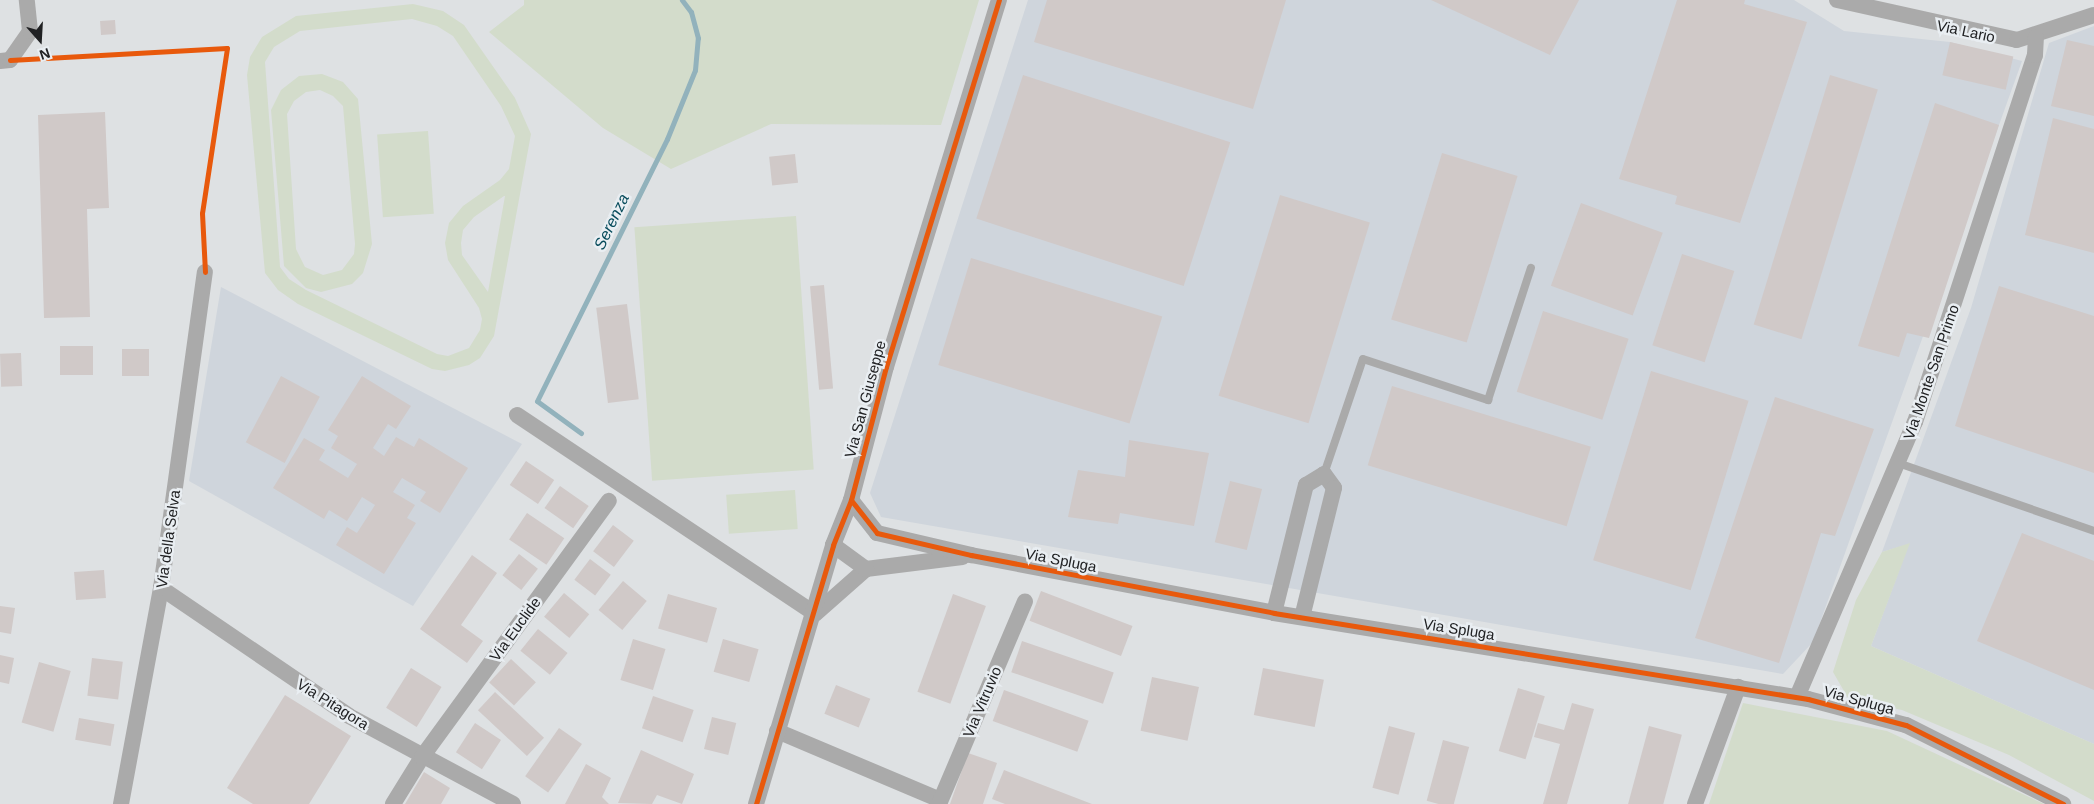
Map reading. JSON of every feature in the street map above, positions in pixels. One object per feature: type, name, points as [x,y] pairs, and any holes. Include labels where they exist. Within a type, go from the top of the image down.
[{"type":"street","points":[[0,61],[10,60],[30,31],[27,0]]},
{"type":"street","name":"Via San Giuseppe","points":[[756,804],[776,732],[815,614],[833,545],[851,500],[886,367],[999,0]]},
{"type":"street","name":"Via Lario","points":[[1837,0],[2006,39],[2036,37],[2094,15]]},
{"type":"street","name":"Via Monte San Primo","points":[[1797,697],[1916,422],[2036,55],[2036,37]]},
{"type":"street","name":"Via della Selva","points":[[121,804],[161,588],[205,272]]},
{"type":"street","points":[[517,416],[815,614],[866,569],[833,545]]},
{"type":"street","points":[[1274,612],[1306,485],[1324,474],[1334,488],[1302,617]]},
{"type":"street","name":"Via Spluga","points":[[851,500],[876,533],[971,555],[1302,617],[1797,697],[1906,725],[2064,804]]},
{"type":"street","name":"Via Euclide","points":[[393,804],[422,757],[609,501]]},
{"type":"street","name":"Via Spluga","points":[[866,569],[971,555]]},
{"type":"street","name":"Via Pitagora","points":[[161,588],[319,696],[422,757],[514,804]]},
{"type":"street","name":"Via Vitruvio","points":[[940,802],[1025,601]]},
{"type":"street","points":[[1694,804],[1738,687]]},
{"type":"street","points":[[776,732],[940,802]]},
{"type":"lane","points":[[1324,474],[1363,359],[1488,400],[1531,268]]},
{"type":"lane","points":[[1898,463],[2094,531]]},
{"type":"shaded area","points":[[1028,0],[1794,0],[1844,31],[1950,42],[2022,61],[1813,642],[1783,674],[881,517],[870,493]]},
{"type":"shaded area","points":[[2094,26],[2094,744],[1871,646],[1909,544],[1882,552],[1971,308],[2049,43]]},
{"type":"shaded area","points":[[221,287],[522,444],[413,606],[189,481]]},
{"type":"green space","points":[[524,0],[979,0],[941,125],[771,124],[671,169],[603,128],[489,32],[524,5]]},
{"type":"green space","points":[[413,4],[443,11],[464,25],[515,98],[531,134],[494,336],[480,358],[469,365],[445,371],[432,369],[298,304],[278,290],[265,273],[247,75],[250,57],[262,37],[296,16]],"holes":[[[412,19],[437,26],[453,36],[501,106],[515,136],[509,169],[500,180],[463,206],[449,223],[445,243],[448,260],[479,308],[482,319],[480,330],[469,348],[448,356],[437,354],[306,290],[289,279],[280,267],[265,62],[274,47],[300,31]],[[505,196],[488,292],[462,255],[463,230],[474,217]]]},
{"type":"green space","points":[[322,74],[343,82],[358,99],[372,244],[363,273],[352,284],[321,292],[306,288],[284,266],[271,110],[281,90],[299,76]],"holes":[[[320,90],[333,96],[343,106],[355,244],[354,254],[342,270],[323,275],[305,267],[296,249],[287,114],[294,101],[306,92]]]},
{"type":"green space","points":[[428,131],[434,214],[383,217],[377,135]]},
{"type":"green space","points":[[796,216],[814,469],[652,481],[634,227]]},
{"type":"green space","points":[[795,490],[798,529],[729,534],[726,495]]},
{"type":"green space","points":[[1910,543],[1871,646],[2094,744],[2094,801],[2009,755],[1902,710],[1848,698],[1833,672],[1856,600],[1882,552]]},
{"type":"green space","points":[[1743,703],[1887,731],[2044,804],[1709,804]]},
{"type":"building","points":[[1047,0],[1286,0],[1253,109],[1034,42]]},
{"type":"building","points":[[1431,0],[1579,0],[1550,55]]},
{"type":"building","points":[[1677,0],[1745,0],[1744,4],[1807,22],[1740,223],[1675,204],[1677,196],[1619,179]]},
{"type":"building","points":[[115,20],[116,34],[101,35],[100,21]]},
{"type":"building","points":[[2067,40],[2094,46],[2094,116],[2051,106]]},
{"type":"building","points":[[1950,42],[2013,57],[2006,90],[1942,75]]},
{"type":"building","points":[[1023,75],[1230,142],[1184,286],[976,219]]},
{"type":"building","points":[[1830,75],[1878,90],[1802,339],[1754,325]]},
{"type":"building","points":[[1935,103],[1999,125],[1929,338],[1907,333],[1899,357],[1858,346]]},
{"type":"building","points":[[105,112],[109,208],[87,209],[90,317],[44,318],[38,115]]},
{"type":"building","points":[[2053,118],[2094,129],[2094,253],[2025,235]]},
{"type":"building","points":[[1442,153],[1518,176],[1467,342],[1391,319]]},
{"type":"building","points":[[795,154],[798,183],[772,186],[769,157]]},
{"type":"building","points":[[1280,195],[1370,222],[1308,423],[1219,396]]},
{"type":"building","points":[[1581,203],[1663,233],[1633,315],[1551,286]]},
{"type":"building","points":[[1682,254],[1734,271],[1705,362],[1652,345]]},
{"type":"building","points":[[971,258],[1162,316],[1130,424],[938,365]]},
{"type":"building","points":[[824,285],[833,389],[819,390],[810,286]]},
{"type":"building","points":[[1999,286],[2094,316],[2094,473],[1955,426]]},
{"type":"building","points":[[627,304],[639,399],[608,403],[596,308]]},
{"type":"building","points":[[1543,311],[1629,339],[1602,420],[1517,392]]},
{"type":"building","points":[[60,346],[93,346],[93,375],[60,375]]},
{"type":"building","points":[[122,349],[149,349],[149,376],[122,376]]},
{"type":"building","points":[[21,353],[22,386],[1,387],[0,354]]},
{"type":"building","points":[[1651,371],[1749,401],[1691,590],[1593,560]]},
{"type":"building","points":[[281,376],[320,397],[285,463],[246,442]]},
{"type":"building","points":[[362,376],[411,406],[396,429],[388,424],[373,448],[384,456],[396,437],[414,447],[419,438],[468,468],[440,513],[420,501],[426,492],[402,478],[393,492],[415,505],[407,518],[416,523],[384,574],[336,545],[347,527],[357,533],[375,505],[362,497],[347,521],[329,510],[324,519],[273,488],[304,438],[325,450],[319,460],[348,478],[357,464],[331,448],[338,436],[328,430]]},
{"type":"building","points":[[1392,386],[1591,447],[1567,526],[1368,465]]},
{"type":"building","points":[[1775,397],[1874,429],[1835,536],[1821,533],[1779,663],[1695,638]]},
{"type":"building","points":[[1129,440],[1209,453],[1194,526],[1120,513],[1118,524],[1068,517],[1078,470],[1125,477]]},
{"type":"building","points":[[526,461],[554,480],[538,504],[510,485]]},
{"type":"building","points":[[1230,481],[1262,489],[1247,550],[1215,542]]},
{"type":"building","points":[[560,486],[589,506],[573,528],[545,508]]},
{"type":"building","points":[[527,513],[564,538],[546,565],[509,540]]},
{"type":"building","points":[[613,525],[634,541],[614,567],[593,551]]},
{"type":"building","points":[[2022,533],[2094,561],[2094,690],[1977,641]]},
{"type":"building","points":[[519,554],[538,569],[521,590],[502,575]]},
{"type":"building","points":[[472,555],[497,573],[461,625],[483,641],[467,663],[420,629]]},
{"type":"building","points":[[590,559],[611,575],[595,595],[574,580]]},
{"type":"building","points":[[104,570],[106,598],[76,600],[74,572]]},
{"type":"building","points":[[623,581],[647,601],[622,630],[599,610]]},
{"type":"building","points":[[1041,591],[1132,626],[1121,656],[1030,621]]},
{"type":"building","points":[[564,593],[589,614],[569,638],[544,617]]},
{"type":"building","points":[[668,594],[717,608],[707,643],[658,629]]},
{"type":"building","points":[[953,594],[986,606],[950,704],[917,692]]},
{"type":"building","points":[[0,606],[15,608],[11,634],[0,632]]},
{"type":"building","points":[[538,629],[568,653],[550,675],[520,651]]},
{"type":"building","points":[[633,639],[666,649],[653,690],[620,680]]},
{"type":"building","points":[[723,639],[759,649],[749,682],[714,672]]},
{"type":"building","points":[[1022,641],[1114,673],[1103,704],[1011,672]]},
{"type":"building","points":[[0,655],[14,658],[9,684],[0,682]]},
{"type":"building","points":[[92,658],[123,662],[118,699],[87,696]]},
{"type":"building","points":[[511,659],[536,682],[514,706],[489,682]]},
{"type":"building","points":[[39,662],[71,671],[53,732],[22,723]]},
{"type":"building","points":[[411,668],[442,687],[417,727],[386,708]]},
{"type":"building","points":[[1263,668],[1324,680],[1315,727],[1254,715]]},
{"type":"building","points":[[1152,677],[1199,687],[1188,741],[1141,731]]},
{"type":"building","points":[[836,685],[870,699],[859,728],[824,714]]},
{"type":"building","points":[[1518,688],[1545,696],[1525,759],[1499,751]]},
{"type":"building","points":[[1004,690],[1089,721],[1077,752],[993,721]]},
{"type":"building","points":[[495,692],[544,738],[527,756],[478,710]]},
{"type":"building","points":[[285,695],[351,736],[309,804],[253,804],[227,788]]},
{"type":"building","points":[[653,696],[694,710],[683,742],[642,728]]},
{"type":"building","points":[[1572,703],[1594,709],[1567,804],[1543,804],[1560,744],[1534,737],[1538,723],[1564,730]]},
{"type":"building","points":[[712,717],[736,723],[728,755],[704,749]]},
{"type":"building","points":[[79,718],[114,724],[111,746],[75,740]]},
{"type":"building","points":[[475,723],[501,740],[482,769],[456,752]]},
{"type":"building","points":[[1389,726],[1415,733],[1399,795],[1372,788]]},
{"type":"building","points":[[1649,726],[1682,735],[1663,804],[1628,804]]},
{"type":"building","points":[[559,728],[582,744],[548,792],[525,776]]},
{"type":"building","points":[[1443,740],[1469,747],[1454,804],[1438,804],[1427,801]]},
{"type":"building","points":[[641,750],[694,774],[682,804],[657,795],[652,804],[618,803]]},
{"type":"building","points":[[968,753],[997,763],[983,804],[950,804]]},
{"type":"building","points":[[586,764],[611,778],[602,797],[609,804],[565,804]]},
{"type":"building","points":[[1004,770],[1092,804],[1005,804],[992,799]]},
{"type":"building","points":[[424,772],[450,788],[441,804],[405,804]]},
{"type":"waterway","name":"Serenza","points":[[581,433],[537,401],[667,139],[695,70],[698,38],[691,12],[682,0]]},
{"type":"cycle path","points":[[756,804],[833,545],[851,500],[886,367],[999,0]]},
{"type":"cycle path","points":[[10,60],[227,48],[202,213],[205,272]]},
{"type":"cycle path","points":[[851,500],[877,533],[971,555],[1274,613],[1808,699],[1906,725],[2063,804]]}]
